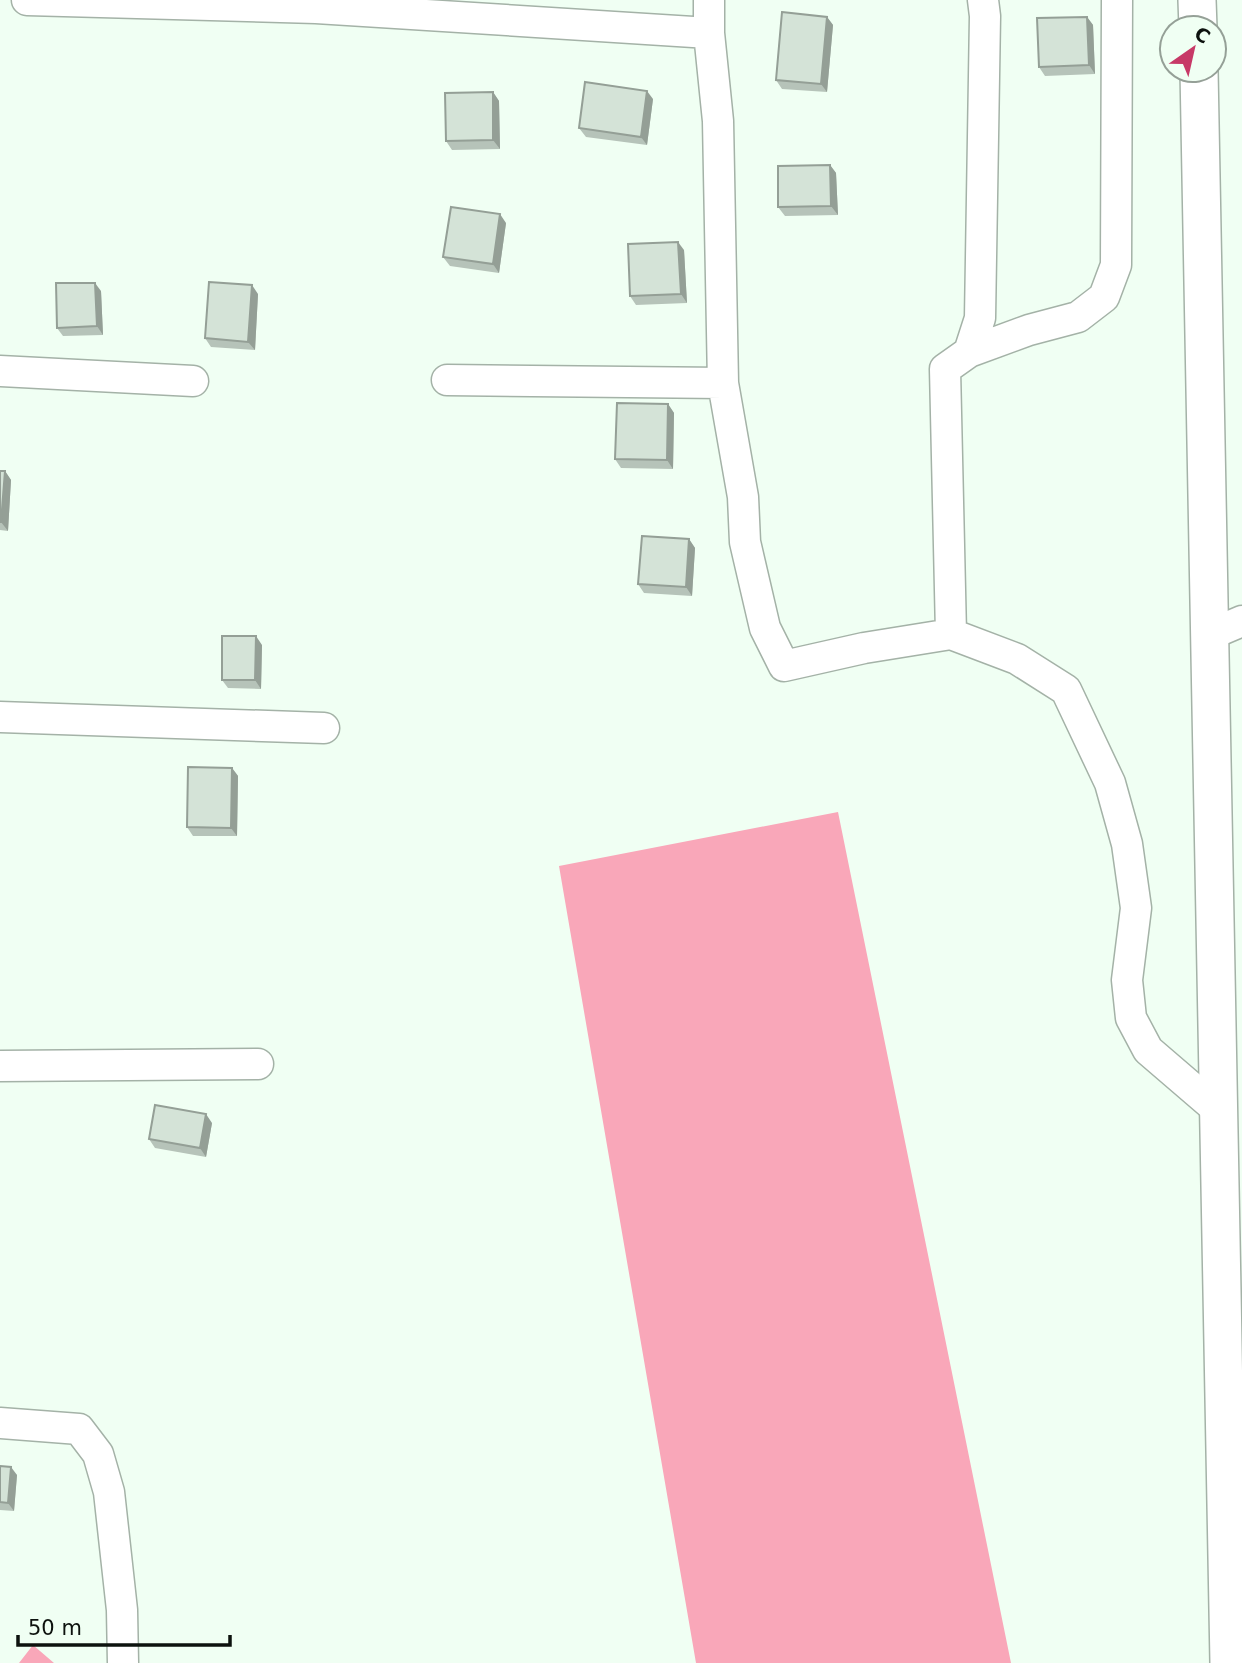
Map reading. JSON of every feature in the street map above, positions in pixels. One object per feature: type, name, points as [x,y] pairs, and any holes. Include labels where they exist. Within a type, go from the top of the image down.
[{"type":"street","points":[[27,0],[316,8],[416,7],[709,33]]},
{"type":"street","points":[[709,0],[709,33],[718,121],[723,383],[743,497],[745,542],[765,628],[784,666],[864,648],[951,634],[1017,659],[1066,690],[1110,783],[1127,844],[1136,908],[1127,981],[1131,1018],[1148,1050],[1219,1111]]},
{"type":"street","points":[[969,352],[980,318],[984,0]]},
{"type":"street","points":[[951,634],[945,369],[969,352],[1030,330],[1078,317],[1104,296],[1116,265],[1117,0]]},
{"type":"street","points":[[1199,84],[1229,1663]]},
{"type":"street","points":[[0,371],[193,381]]},
{"type":"street","points":[[447,380],[723,383]]},
{"type":"street","points":[[1209,635],[1242,621]]},
{"type":"street","points":[[0,717],[324,728]]},
{"type":"street","points":[[0,1066],[258,1064]]},
{"type":"street","points":[[0,1423],[79,1429],[98,1454],[109,1492],[122,1610],[123,1663]]},
{"type":"shaded area","points":[[838,812],[1011,1663],[696,1663],[559,866]]},
{"type":"shaded area","points":[[33,1645],[54,1663],[19,1663]]},
{"type":"building","points":[[782,12],[827,17],[821,84],[776,80]]},
{"type":"building","points":[[1087,17],[1089,65],[1039,67],[1037,18]]},
{"type":"building","points":[[585,82],[647,91],[641,137],[579,128]]},
{"type":"building","points":[[493,92],[493,140],[446,141],[445,93]]},
{"type":"building","points":[[830,165],[831,206],[778,207],[778,166]]},
{"type":"building","points":[[451,207],[500,214],[493,264],[443,257]]},
{"type":"building","points":[[678,242],[681,294],[630,296],[628,244]]},
{"type":"building","points":[[209,282],[252,285],[248,342],[205,338]]},
{"type":"building","points":[[56,283],[95,283],[97,326],[57,328]]},
{"type":"building","points":[[617,403],[668,404],[667,460],[615,459]]},
{"type":"building","points":[[0,471],[5,471],[1,522],[0,522]]},
{"type":"building","points":[[642,536],[689,539],[686,587],[638,584]]},
{"type":"building","points":[[222,636],[256,636],[255,680],[222,680]]},
{"type":"building","points":[[188,767],[232,768],[231,828],[187,827]]},
{"type":"building","points":[[155,1105],[206,1114],[200,1148],[149,1139]]},
{"type":"building","points":[[0,1466],[11,1467],[8,1503],[0,1502]]}]
